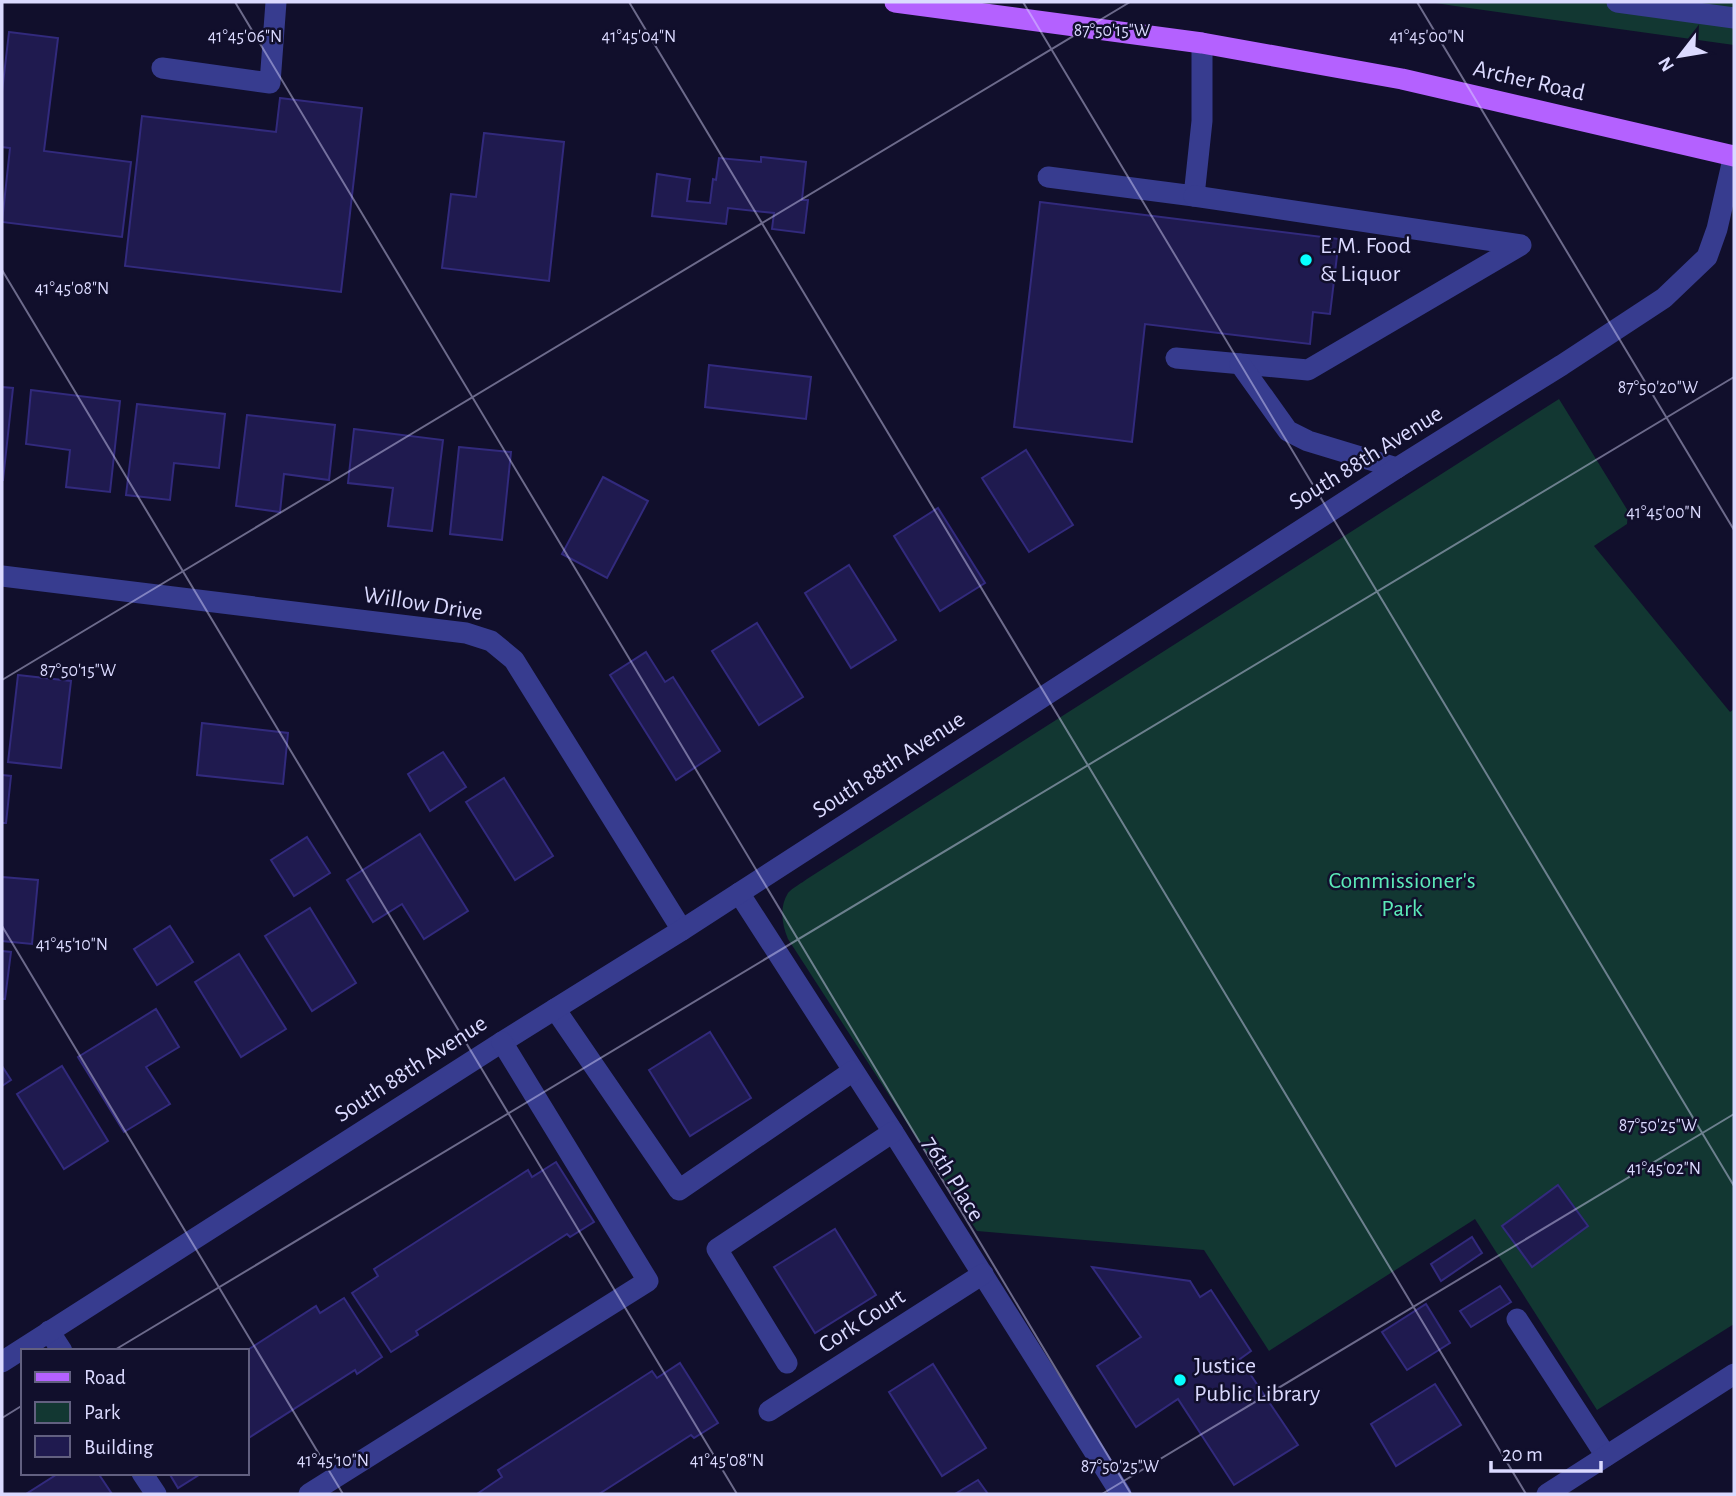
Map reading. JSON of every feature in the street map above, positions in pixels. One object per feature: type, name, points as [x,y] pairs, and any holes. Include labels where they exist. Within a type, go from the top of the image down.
[{"type":"main road","name":"Archer Road","points":[[895,2],[1202,43],[1402,79],[1734,156]]},
{"type":"street","points":[[162,68],[270,83],[276,2]]},
{"type":"street","points":[[1617,2],[1734,18]]},
{"type":"street","points":[[1194,196],[1202,121],[1202,43]]},
{"type":"street","name":"South 88th Avenue","points":[[22,1349],[682,930],[1397,468],[1664,299],[1707,257],[1717,229],[1734,156]]},
{"type":"street","points":[[1048,177],[1521,245],[1308,370],[1176,358]]},
{"type":"street","points":[[1240,364],[1287,431],[1308,441],[1397,468]]},
{"type":"street","name":"Willow Drive","points":[[2,576],[466,633],[491,641],[514,660],[682,930]]},
{"type":"street","name":"76th Place","points":[[739,893],[1121,1494]]},
{"type":"street","points":[[555,1009],[679,1190],[853,1071]]},
{"type":"street","points":[[309,1494],[648,1281],[502,1042]]},
{"type":"street","points":[[788,1363],[717,1249],[893,1132]]},
{"type":"street","name":"Cork Court","points":[[769,1411],[982,1274]]},
{"type":"street","points":[[1517,1319],[1606,1456]]},
{"type":"street","points":[[49,1331],[61,1349]]},
{"type":"street","name":"South 88th Avenue","points":[[2,1362],[21,1349]]},
{"type":"street","points":[[1546,1494],[1734,1374]]},
{"type":"street","points":[[143,1475],[156,1494]]},
{"type":"green space","points":[[1429,2],[1734,2],[1734,45],[1455,6]]},
{"type":"green space","name":"Commissioner's Park","points":[[1559,399],[1628,511],[1627,524],[1594,546],[1730,712],[1734,709],[1734,1324],[1597,1410],[1475,1219],[1269,1351],[1204,1250],[977,1231],[788,939],[782,916],[788,893]]},
{"type":"building","points":[[9,32],[58,38],[44,151],[131,162],[122,237],[2,222],[10,148],[2,147],[2,92]]},
{"type":"building","points":[[280,98],[362,108],[341,292],[125,266],[142,116],[276,132]]},
{"type":"building","points":[[484,133],[564,142],[549,281],[442,268],[451,194],[476,197]]},
{"type":"building","points":[[761,157],[806,162],[802,200],[808,200],[804,233],[772,229],[774,213],[728,208],[726,224],[652,216],[657,174],[690,179],[687,201],[710,203],[719,158],[761,162]]},
{"type":"building","points":[[1040,202],[1339,239],[1330,314],[1313,312],[1310,344],[1145,324],[1132,442],[1014,427]]},
{"type":"building","points":[[709,365],[811,377],[806,419],[705,407]]},
{"type":"building","points":[[2,387],[13,388],[3,480],[2,480]]},
{"type":"building","points":[[31,390],[120,401],[110,492],[66,487],[70,450],[26,444]]},
{"type":"building","points":[[137,404],[225,414],[219,468],[174,463],[170,500],[126,495]]},
{"type":"building","points":[[247,415],[335,425],[329,480],[284,474],[280,512],[236,506]]},
{"type":"building","points":[[354,429],[443,440],[432,531],[388,526],[393,488],[348,483]]},
{"type":"building","points":[[459,447],[511,452],[502,540],[450,534]]},
{"type":"building","points":[[1026,450],[1073,525],[1029,552],[982,478]]},
{"type":"building","points":[[603,477],[648,501],[607,578],[562,554]]},
{"type":"building","points":[[938,508],[985,583],[940,611],[894,536]]},
{"type":"building","points":[[849,565],[896,640],[851,668],[805,593]]},
{"type":"building","points":[[757,623],[803,697],[759,725],[712,651]]},
{"type":"building","points":[[646,652],[665,682],[673,677],[720,751],[676,780],[610,675]]},
{"type":"building","points":[[18,675],[71,681],[61,768],[8,762]]},
{"type":"building","points":[[202,723],[288,733],[283,784],[197,775]]},
{"type":"building","points":[[443,752],[466,787],[430,811],[408,774]]},
{"type":"building","points":[[2,775],[11,776],[6,823],[2,823]]},
{"type":"building","points":[[504,778],[553,856],[515,880],[466,802]]},
{"type":"building","points":[[420,834],[468,911],[424,939],[402,904],[373,922],[347,880]]},
{"type":"building","points":[[307,837],[330,873],[294,896],[271,860]]},
{"type":"building","points":[[2,877],[38,880],[32,944],[2,941]]},
{"type":"building","points":[[310,908],[356,983],[312,1011],[265,936]]},
{"type":"building","points":[[170,926],[193,962],[157,985],[134,949]]},
{"type":"building","points":[[2,951],[11,952],[5,999],[2,999]]},
{"type":"building","points":[[239,954],[286,1029],[241,1057],[195,982]]},
{"type":"building","points":[[156,1009],[179,1047],[146,1067],[170,1104],[124,1132],[78,1057]]},
{"type":"building","points":[[710,1032],[751,1098],[690,1136],[649,1070]]},
{"type":"building","points":[[2,1066],[11,1080],[2,1086]]},
{"type":"building","points":[[62,1066],[108,1141],[64,1169],[17,1094]]},
{"type":"building","points":[[556,1162],[594,1222],[570,1237],[567,1234],[416,1331],[418,1335],[391,1352],[352,1293],[378,1276],[374,1269],[528,1170],[532,1177]]},
{"type":"building","points":[[1558,1185],[1588,1226],[1532,1267],[1502,1226]]},
{"type":"building","points":[[835,1229],[876,1295],[815,1333],[774,1267]]},
{"type":"building","points":[[1472,1237],[1482,1253],[1441,1281],[1431,1264]]},
{"type":"building","name":"Justice Public Library","points":[[1092,1267],[1190,1281],[1200,1297],[1211,1290],[1251,1351],[1240,1359],[1298,1445],[1234,1485],[1178,1399],[1136,1427],[1097,1366],[1141,1337]]},
{"type":"building","points":[[1500,1286],[1511,1302],[1471,1327],[1460,1311]]},
{"type":"building","points":[[344,1298],[382,1357],[357,1374],[355,1370],[248,1438],[248,1350],[316,1306],[320,1313]]},
{"type":"building","points":[[1426,1304],[1450,1343],[1407,1370],[1382,1332]]},
{"type":"building","points":[[680,1363],[718,1423],[694,1438],[691,1435],[599,1494],[477,1494],[502,1477],[498,1470],[652,1371],[657,1378]]},
{"type":"building","points":[[933,1364],[986,1448],[942,1476],[889,1392]]},
{"type":"building","points":[[1435,1384],[1461,1425],[1396,1466],[1371,1424]]},
{"type":"building","points":[[56,1475],[99,1475],[112,1494],[26,1494]]},
{"type":"building","points":[[170,1475],[199,1475],[178,1488]]},
{"type":"building","points":[[978,1480],[988,1494],[955,1494]]},
{"type":"place","name":"E.M. Food & Liquor","points":[[1306,260]]},
{"type":"place","name":"Justice Public Library","points":[[1180,1380]]}]
